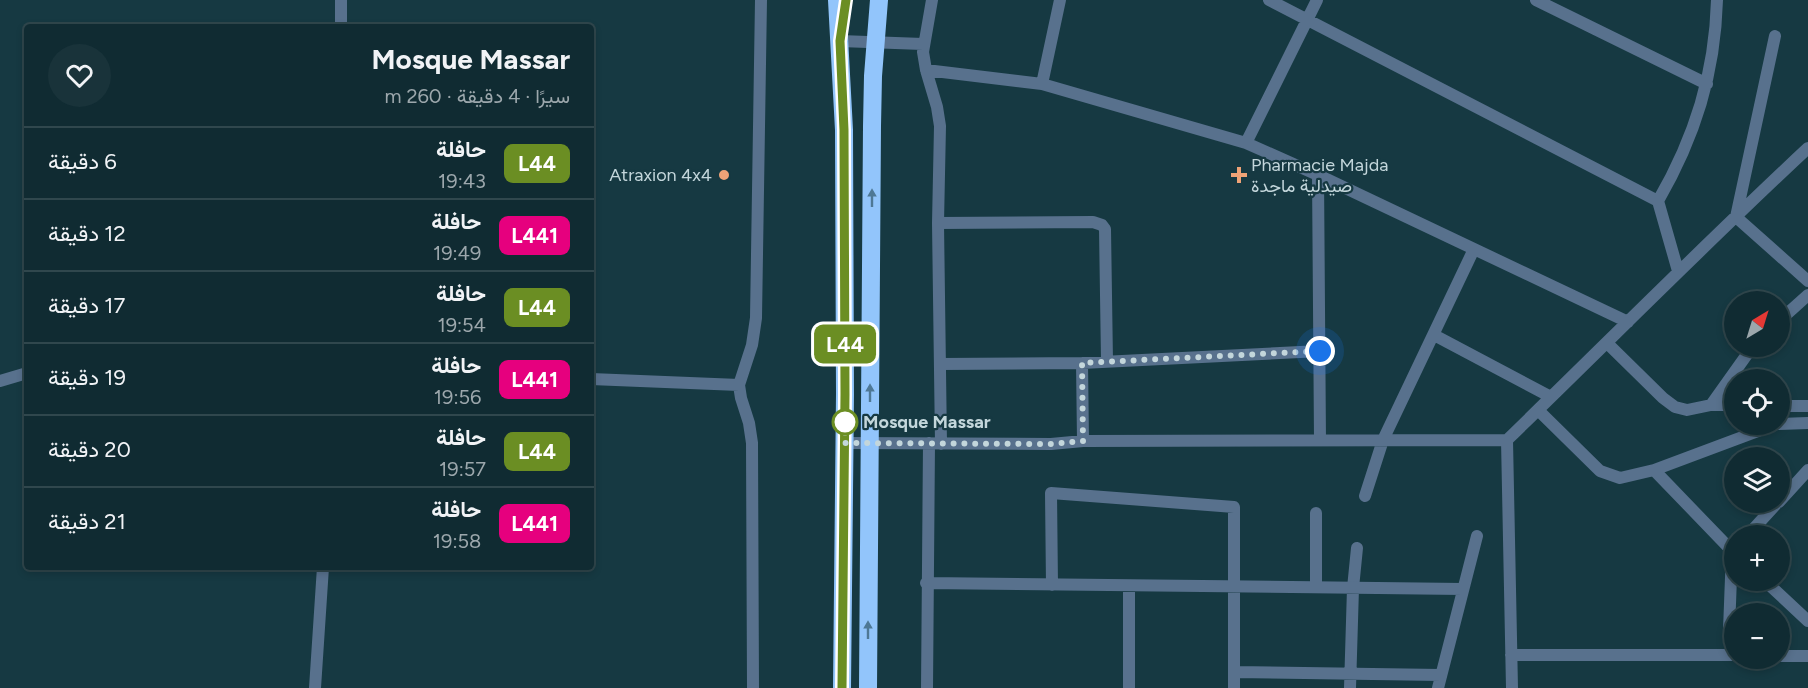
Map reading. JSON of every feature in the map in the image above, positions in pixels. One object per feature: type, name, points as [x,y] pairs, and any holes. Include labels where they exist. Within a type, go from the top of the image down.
[{"type":"highway","points":[[837,0],[844,142],[845,443],[842,688]]},
{"type":"highway","points":[[840,41],[846,0]]},
{"type":"highway","points":[[871,0],[876,42]]},
{"type":"highway","points":[[868,688],[872,126],[879,0]]},
{"type":"street","points":[[341,0],[341,24]]},
{"type":"street","points":[[753,688],[752,443],[739,385],[752,345],[756,318],[760,0]]},
{"type":"street","points":[[927,688],[926,583],[940,364],[938,223],[940,126],[938,107],[926,70],[923,44],[932,0]]},
{"type":"street","points":[[1042,84],[1060,0]]},
{"type":"street","points":[[1269,0],[1658,201]]},
{"type":"street","points":[[1246,143],[1317,0]]},
{"type":"street","points":[[1536,0],[1707,84]]},
{"type":"street","points":[[1678,271],[1658,201],[1684,152],[1707,84],[1716,0]]},
{"type":"street","points":[[1736,217],[1775,36]]},
{"type":"street","points":[[840,41],[923,44]]},
{"type":"street","points":[[926,70],[1042,84],[1246,143],[1628,322]]},
{"type":"street","points":[[845,443],[1051,444],[1083,441],[1507,440],[1678,271],[1808,148]]},
{"type":"street","points":[[1318,175],[1320,440]]},
{"type":"street","points":[[1736,217],[1808,281]]},
{"type":"street","points":[[938,223],[1093,222],[1102,225],[1105,229],[1107,361]]},
{"type":"street","points":[[1365,496],[1383,440],[1474,249]]},
{"type":"street","points":[[1790,311],[1808,294]]},
{"type":"street","points":[[1434,335],[1551,397]]},
{"type":"street","points":[[1607,343],[1675,407],[1687,410],[1724,405]]},
{"type":"street","points":[[940,364],[1082,363],[1320,351]]},
{"type":"street","points":[[1711,405],[1745,357]]},
{"type":"street","points":[[1082,363],[1083,441]]},
{"type":"street","points":[[0,381],[24,374]]},
{"type":"street","points":[[594,379],[739,385]]},
{"type":"street","points":[[1790,406],[1808,406]]},
{"type":"street","points":[[1538,410],[1606,474],[1626,477],[1654,470],[1748,435]]},
{"type":"street","points":[[1790,424],[1808,423]]},
{"type":"street","points":[[1507,440],[1512,688]]},
{"type":"street","points":[[1654,470],[1724,542]]},
{"type":"street","points":[[1790,490],[1808,470]]},
{"type":"street","points":[[1052,585],[1051,493],[1234,507],[1234,688]]},
{"type":"street","points":[[1316,513],[1316,587]]},
{"type":"street","points":[[1757,525],[1769,513]]},
{"type":"street","points":[[1438,688],[1477,536]]},
{"type":"street","points":[[1350,688],[1353,588],[1357,548]]},
{"type":"street","points":[[315,688],[323,570]]},
{"type":"street","points":[[926,583],[1463,589]]},
{"type":"street","points":[[1129,586],[1129,688]]},
{"type":"street","points":[[1776,591],[1808,621]]},
{"type":"street","points":[[1511,655],[1724,656]]},
{"type":"street","points":[[1790,656],[1808,656]]},
{"type":"street","points":[[1234,672],[1441,675]]},
{"type":"bus line","name":"L44","points":[[842,688],[845,394],[844,130],[840,41],[846,0]]},
{"type":"place","name":"Atraxion 4x4","points":[[724,175]]},
{"type":"place","name":"Pharmacie Majda صيدلية ماجدة","points":[[1239,175]]},
{"type":"place","name":"Mosque Massar","points":[[845,422]]},
{"type":"route","points":[[845,422],[845,443],[1051,444],[1083,441],[1082,363],[1320,351]]}]
